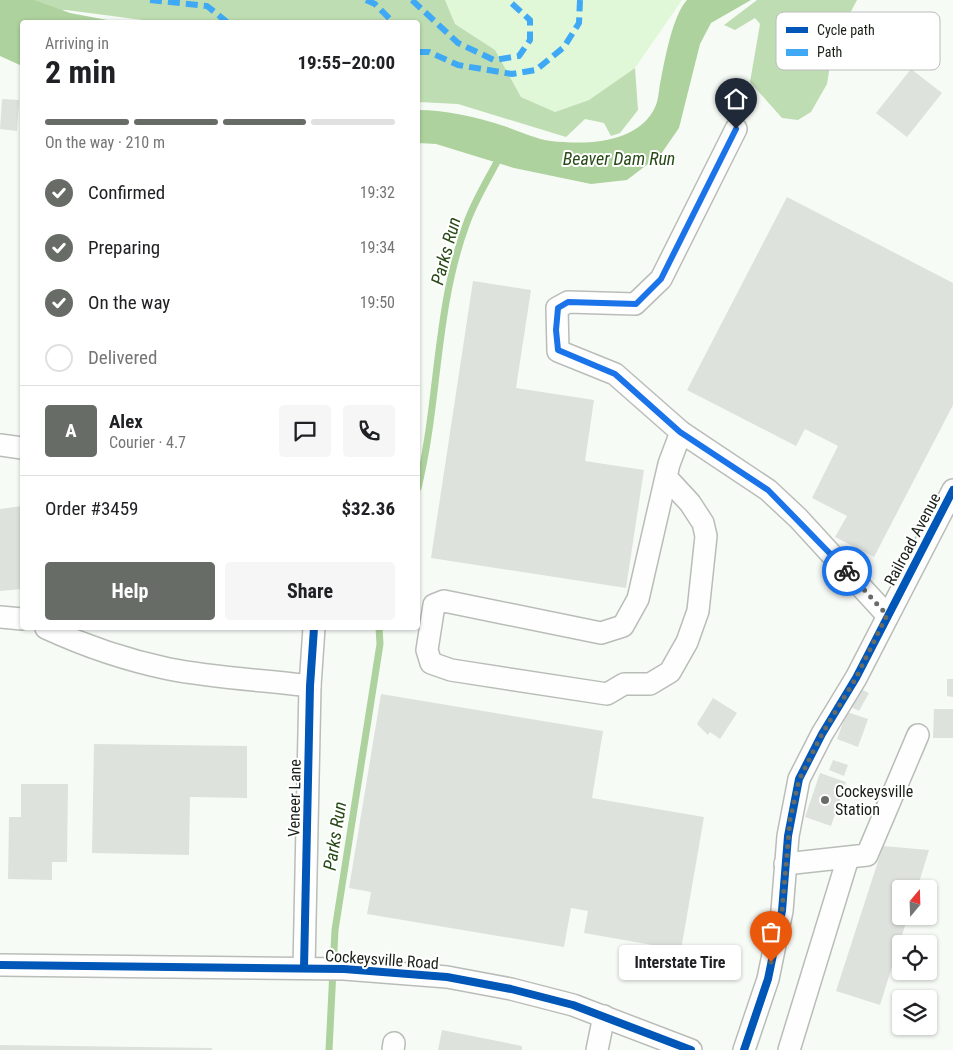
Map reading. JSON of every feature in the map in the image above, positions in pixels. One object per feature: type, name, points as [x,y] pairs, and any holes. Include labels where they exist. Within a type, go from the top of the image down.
[{"type":"street","points":[[736,129],[661,279],[636,304],[568,302],[558,308],[556,330],[558,350],[615,374],[680,432],[768,490],[798,518],[887,615]]},
{"type":"street","points":[[666,477],[690,503],[703,523],[706,536],[698,611],[687,642],[670,672],[650,684],[624,684],[607,694],[451,670],[431,663],[427,650],[434,605],[444,601],[601,633],[623,626],[638,599],[666,477],[680,432]]},
{"type":"street","points":[[0,445],[20,448]]},
{"type":"street","name":"Railroad Avenue","points":[[744,1050],[768,979],[782,911],[790,820],[799,780],[822,734],[856,678],[953,490]]},
{"type":"street","points":[[0,617],[20,619]]},
{"type":"street","points":[[50,630],[75,642],[169,669],[310,686]]},
{"type":"street","name":"Veneer Lane","points":[[314,630],[310,686],[324,969]]},
{"type":"street","points":[[785,864],[867,855],[918,735]]},
{"type":"street","points":[[789,1050],[848,858]]},
{"type":"street","name":"Cockeysville Road","points":[[0,965],[324,969],[413,974],[470,981],[541,996],[604,1016],[691,1050]]},
{"type":"street","points":[[597,1050],[604,1016]]},
{"type":"shaded area","points":[[9,0],[445,0],[455,24],[495,50],[521,97],[555,112],[589,100],[635,68],[638,110],[620,133],[611,136],[604,123],[585,119],[566,137],[458,104],[420,102],[420,20],[143,20],[66,10],[29,12]]},
{"type":"shaded area","points":[[445,0],[682,0],[635,68],[589,100],[555,112],[521,97],[495,50],[455,24]]},
{"type":"shaded area","points":[[757,0],[857,0],[851,12],[776,12],[776,70],[829,70],[827,84],[811,112],[798,120],[782,118],[750,82],[760,24],[755,18],[735,30],[724,25]]},
{"type":"water","points":[[0,0],[34,0],[70,13],[107,20],[20,20],[20,65],[0,56]]},
{"type":"water","name":"Beaver Dam Run","points":[[687,0],[751,0],[711,23],[700,44],[679,128],[661,154],[627,180],[591,184],[514,168],[436,144],[420,143],[420,110],[439,111],[472,117],[539,139],[551,141],[595,142],[625,135],[638,128],[648,118],[656,105],[670,37],[682,7]]},
{"type":"building","points":[[910,70],[942,93],[907,137],[876,113]]},
{"type":"building","points":[[2,99],[19,100],[17,131],[0,129]]},
{"type":"building","points":[[787,197],[953,283],[953,405],[874,557],[835,537],[847,516],[812,498],[838,446],[805,429],[796,446],[687,390]]},
{"type":"building","points":[[473,281],[531,290],[516,388],[594,400],[585,461],[644,470],[626,588],[431,558]]},
{"type":"building","points":[[20,506],[20,589],[0,591],[0,509]]},
{"type":"building","points":[[947,679],[953,679],[953,697],[947,696]]},
{"type":"building","points":[[861,689],[869,693],[859,711],[851,707]]},
{"type":"building","points":[[381,694],[603,731],[592,798],[704,817],[681,950],[584,933],[588,911],[571,908],[564,947],[367,914],[371,892],[349,888]]},
{"type":"building","points":[[713,698],[737,713],[720,739],[710,732],[708,735],[697,724]]},
{"type":"building","points":[[934,709],[953,709],[953,738],[933,738]]},
{"type":"building","points":[[847,712],[868,719],[858,747],[837,739]]},
{"type":"building","points":[[94,744],[247,746],[247,798],[190,797],[189,855],[92,853]]},
{"type":"building","points":[[833,760],[848,765],[844,776],[829,770]]},
{"type":"building","name":"Cockeysville Station","points":[[820,773],[846,782],[831,826],[805,817]]},
{"type":"building","points":[[21,784],[68,784],[67,862],[52,862],[52,880],[8,879],[9,817],[21,817]]},
{"type":"building","points":[[883,846],[929,850],[920,880],[892,880],[892,925],[905,925],[902,935],[892,935],[892,967],[880,1005],[836,991]]},
{"type":"building","points":[[442,1030],[522,1046],[522,1050],[438,1050]]},
{"type":"building","points":[[0,1045],[212,1048],[212,1050],[0,1050]]},
{"type":"waterway","name":"Parks Run","points":[[420,479],[430,423],[448,290],[456,257],[473,207],[500,156]]},
{"type":"waterway","name":"Parks Run","points":[[329,1050],[335,930],[380,644],[379,630]]},
{"type":"marked path","points":[[150,0],[207,6],[224,20]]},
{"type":"marked path","points":[[366,0],[375,4],[391,20]]},
{"type":"marked path","points":[[412,0],[458,43],[494,60],[519,56],[530,40],[530,20],[508,0]]},
{"type":"marked path","points":[[420,52],[429,52],[458,65],[512,74],[536,70],[564,47],[579,23],[580,0]]},
{"type":"cycle path","points":[[744,1050],[768,979],[782,911],[788,836],[799,779],[822,734],[856,678],[953,490]]},
{"type":"cycle path","points":[[304,968],[310,686],[314,630]]},
{"type":"cycle path","points":[[0,965],[344,969],[447,977],[511,989],[573,1005],[691,1050]]},
{"type":"way so far","points":[[771,962],[782,911],[790,820],[799,780],[822,734],[856,678],[887,615],[847,571]]},
{"type":"place","name":"Cockeysville Station","points":[[825,800]]},
{"type":"place","name":"Interstate Tire","points":[[771,962]]},
{"type":"route","points":[[736,129],[661,279],[636,304],[568,302],[558,308],[556,330],[558,350],[573,358],[615,374],[680,432],[768,490],[798,518],[847,571]]}]
